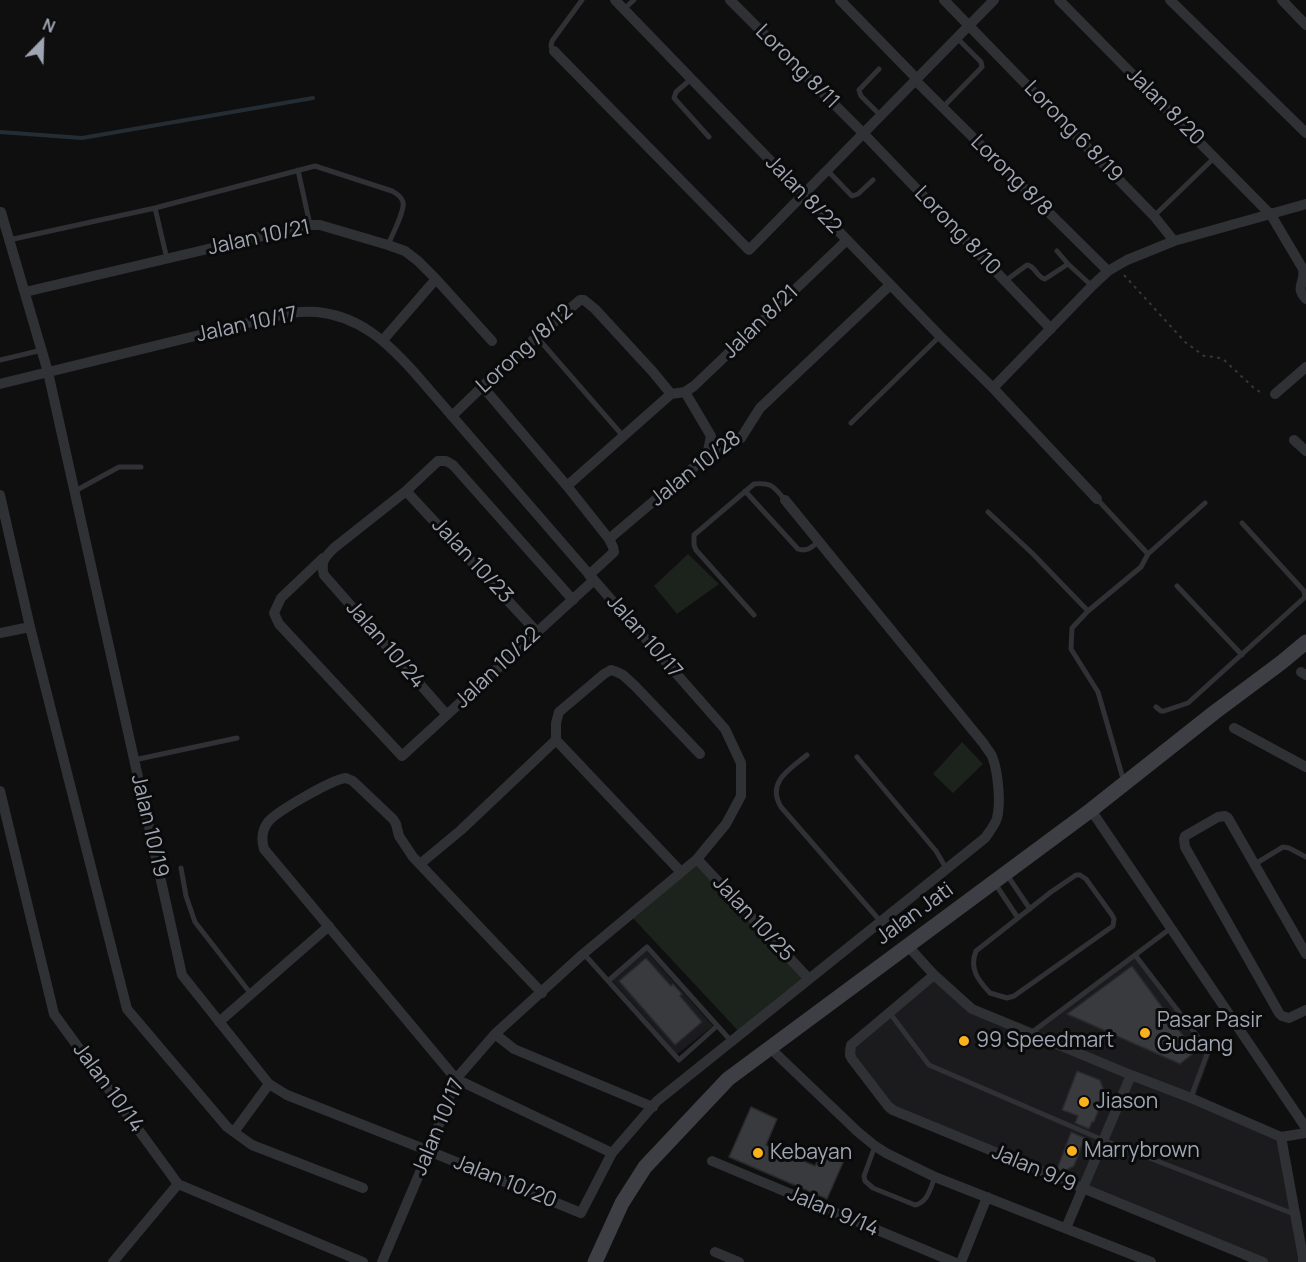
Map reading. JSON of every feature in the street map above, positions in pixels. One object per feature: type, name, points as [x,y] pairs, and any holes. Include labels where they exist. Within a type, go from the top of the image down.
[{"type":"street","name":"Jalan 8/22","points":[[615,0],[890,285],[993,388],[1096,499]]},
{"type":"street","name":"Lorong 8/11","points":[[730,0],[863,133]]},
{"type":"street","points":[[840,0],[916,80]]},
{"type":"street","name":"Lorong 6 8/19","points":[[944,0],[1154,216],[1174,241]]},
{"type":"street","points":[[554,51],[749,250],[994,0]]},
{"type":"street","name":"Jalan 8/20","points":[[1059,0],[1271,215],[1304,272],[1300,290],[1306,299]]},
{"type":"street","points":[[1170,0],[1306,133]]},
{"type":"street","points":[[1282,0],[1306,25]]},
{"type":"street","name":"Lorong 8/8","points":[[916,80],[1108,271]]},
{"type":"street","name":"Lorong 8/10","points":[[863,133],[1051,328]]},
{"type":"street","points":[[993,388],[1108,271],[1127,260],[1174,241],[1306,204]]},
{"type":"street","name":"Jalan 10/19","points":[[0,212],[48,372],[182,975],[269,1084],[286,1095],[429,1151]]},
{"type":"street","name":"Jalan 10/21","points":[[25,292],[310,225],[320,225],[405,251],[436,279],[492,341]]},
{"type":"street","name":"Jalan 8/21","points":[[685,392],[847,240]]},
{"type":"street","points":[[383,340],[436,279]]},
{"type":"street","name":"Jalan 10/28","points":[[609,538],[707,456],[741,438],[760,408],[890,285]]},
{"type":"street","name":"Lorong /8/12","points":[[452,416],[536,336],[580,300],[584,300],[602,317],[671,394]]},
{"type":"street","name":"Jalan 10/17","points":[[0,384],[289,312],[317,312],[356,322],[383,340],[483,450],[591,578],[725,729],[741,763],[741,796],[726,824],[697,859],[583,954],[495,1035],[456,1079],[429,1151],[382,1262]]},
{"type":"street","points":[[1275,394],[1306,367]]},
{"type":"street","points":[[483,387],[609,538],[614,552],[591,578]]},
{"type":"street","points":[[567,486],[671,394],[685,392],[711,436],[707,456]]},
{"type":"street","points":[[1294,440],[1306,451]]},
{"type":"street","points":[[326,556],[406,491],[438,461],[446,461],[453,465],[573,600]]},
{"type":"street","name":"Jalan 10/23","points":[[406,491],[537,632]]},
{"type":"street","points":[[0,495],[30,627],[128,1009],[227,1127],[252,1145],[363,1188]]},
{"type":"street","points":[[542,993],[413,857],[399,836],[393,819],[360,787],[346,778],[335,781],[299,800],[272,818],[266,826],[262,835],[264,849],[456,1079],[612,1153],[657,1101],[985,838],[997,820],[998,788],[992,756],[785,500]]},
{"type":"street","name":"Jalan 10/22","points":[[326,556],[281,598],[274,613],[279,624],[402,756],[573,600],[591,578]]},
{"type":"street","name":"Jalan 10/24","points":[[326,556],[322,562],[324,575],[447,715]]},
{"type":"street","points":[[0,633],[30,627]]},
{"type":"street","name":"Jalan Jati","points":[[595,1262],[622,1203],[645,1167],[728,1079],[1091,810],[1306,642]]},
{"type":"street","points":[[681,872],[556,740],[556,723],[559,712],[611,670],[623,675],[635,686],[700,754]]},
{"type":"street","points":[[1234,728],[1306,766]]},
{"type":"street","points":[[420,864],[461,830],[556,740]]},
{"type":"street","name":"Jalan 10/14","points":[[0,791],[54,1014],[178,1184]]},
{"type":"street","points":[[908,946],[934,975],[972,1009],[1281,1137],[1306,1131],[1091,810]]},
{"type":"street","points":[[1301,1012],[1289,1018],[1279,1013],[1185,847],[1184,839],[1188,834],[1218,817],[1225,816],[1231,821],[1306,954]]},
{"type":"street","name":"Jalan 10/25","points":[[697,859],[809,979]]},
{"type":"street","points":[[219,1022],[329,926]]},
{"type":"street","points":[[889,1012],[934,975]]},
{"type":"street","name":"Jalan 9/9","points":[[889,1012],[851,1045],[850,1055],[891,1109],[1263,1262]]},
{"type":"street","points":[[495,1035],[514,1049],[652,1107]]},
{"type":"street","name":"Jalan 9/9","points":[[770,1048],[874,1146],[897,1159],[935,1177],[1151,1262]]},
{"type":"street","points":[[1066,1228],[1131,1075]]},
{"type":"street","points":[[234,1132],[269,1084]]},
{"type":"street","points":[[1281,1137],[1303,1257],[1302,1262]]},
{"type":"street","name":"Jalan 10/20","points":[[429,1151],[581,1214],[612,1153]]},
{"type":"street","name":"Jalan 9/14","points":[[712,1161],[954,1262]]},
{"type":"street","points":[[113,1262],[178,1184],[363,1262]]},
{"type":"street","points":[[961,1262],[987,1197]]},
{"type":"street","points":[[715,1252],[739,1262]]},
{"type":"lane","points":[[554,51],[552,41],[582,0]]},
{"type":"lane","points":[[624,9],[634,0]]},
{"type":"lane","points":[[942,108],[982,67],[981,62],[957,38]]},
{"type":"lane","points":[[879,69],[859,93],[880,116]]},
{"type":"lane","points":[[691,79],[676,92],[674,98],[709,137]]},
{"type":"lane","points":[[1154,216],[1215,157]]},
{"type":"lane","points":[[9,240],[155,208],[315,166],[399,195],[402,200],[402,210],[388,245]]},
{"type":"lane","points":[[298,170],[310,225]]},
{"type":"lane","points":[[827,170],[852,196],[858,195],[873,180]]},
{"type":"lane","points":[[155,208],[167,259]]},
{"type":"lane","points":[[1057,251],[1092,286]]},
{"type":"lane","points":[[1005,281],[1028,265],[1033,266],[1040,277],[1045,279],[1068,264]]},
{"type":"lane","points":[[536,336],[623,435]]},
{"type":"lane","points":[[851,423],[940,336]]},
{"type":"lane","points":[[0,360],[42,350]]},
{"type":"lane","points":[[75,491],[119,467],[141,467]]},
{"type":"lane","points":[[754,615],[696,550],[694,535],[754,484],[766,483],[775,488],[785,500]]},
{"type":"lane","points":[[745,491],[798,549],[808,550],[819,541]]},
{"type":"lane","points":[[1096,499],[1148,554]]},
{"type":"lane","points":[[1125,783],[1098,692],[1071,648],[1072,628],[1088,611],[1141,567],[1148,554],[1205,503]]},
{"type":"lane","points":[[988,512],[1032,553],[1088,611]]},
{"type":"lane","points":[[1156,707],[1164,711],[1188,704],[1304,599],[1305,594],[1242,523]]},
{"type":"lane","points":[[1177,586],[1242,655]]},
{"type":"lane","points":[[134,760],[237,738]]},
{"type":"lane","points":[[807,755],[779,779],[778,802],[881,922]]},
{"type":"lane","points":[[857,758],[936,851],[946,869]]},
{"type":"lane","points":[[1255,864],[1283,847],[1306,857]]},
{"type":"lane","points":[[181,868],[186,896],[195,922],[251,994]]},
{"type":"lane","points":[[1080,874],[1112,915],[1114,922],[1110,929],[1014,996],[1007,998],[988,992],[974,972],[975,953],[1018,918],[1072,876],[1080,874]]},
{"type":"lane","points":[[1000,878],[1030,909]]},
{"type":"lane","points":[[1000,878],[1018,918]]},
{"type":"lane","points":[[1030,1033],[1171,928]]},
{"type":"lane","points":[[608,981],[647,947],[732,1042]]},
{"type":"lane","points":[[583,954],[679,1060],[717,1026]]},
{"type":"lane","points":[[1134,955],[1205,1046],[1207,1054],[1191,1098]]},
{"type":"lane","points":[[889,1012],[929,1065],[1103,1140],[1295,1215]]},
{"type":"lane","points":[[874,1146],[864,1176],[865,1181],[873,1188],[915,1205],[924,1201],[935,1177]]},
{"type":"path","points":[[1124,275],[1196,351],[1204,356],[1223,360],[1265,396],[1275,394]]},
{"type":"shaded area","points":[[688,554],[719,584],[677,614],[654,586]]},
{"type":"shaded area","points":[[962,742],[983,764],[953,793],[933,774]]},
{"type":"shaded area","points":[[697,859],[809,979],[743,1036],[630,915]]},
{"type":"shaded area","points":[[643,947],[713,1026],[677,1054],[609,977]]},
{"type":"shaded area","points":[[1138,955],[1211,1053],[1196,1095],[1287,1141],[1306,1250],[1306,1262],[1249,1262],[887,1113],[846,1059],[844,1050],[848,1041],[935,968],[973,1004],[1038,1030]]},
{"type":"building","points":[[646,958],[671,986],[673,984],[682,994],[680,996],[702,1022],[675,1045],[619,981]]},
{"type":"building","name":"Pasar Pasir Gudang","points":[[1132,966],[1195,1052],[1180,1064],[1067,1014]]},
{"type":"building","name":"Jiason","points":[[1077,1071],[1100,1080],[1105,1093],[1089,1129],[1075,1123],[1078,1116],[1062,1110]]},
{"type":"building","name":"Kebayan","points":[[751,1107],[777,1119],[766,1145],[815,1166],[823,1149],[845,1158],[827,1199],[729,1157]]},
{"type":"building","name":"Marrybrown","points":[[1071,1132],[1085,1138],[1074,1166],[1063,1172],[1057,1169]]},
{"type":"waterway","points":[[0,132],[82,138],[313,98]]},
{"type":"place","name":"Pasar Pasir Gudang","points":[[1145,1033]]},
{"type":"place","name":"99 Speedmart","points":[[964,1041]]},
{"type":"place","name":"Jiason","points":[[1084,1102]]},
{"type":"place","name":"Marrybrown","points":[[1072,1151]]},
{"type":"place","name":"Kebayan","points":[[758,1153]]}]
